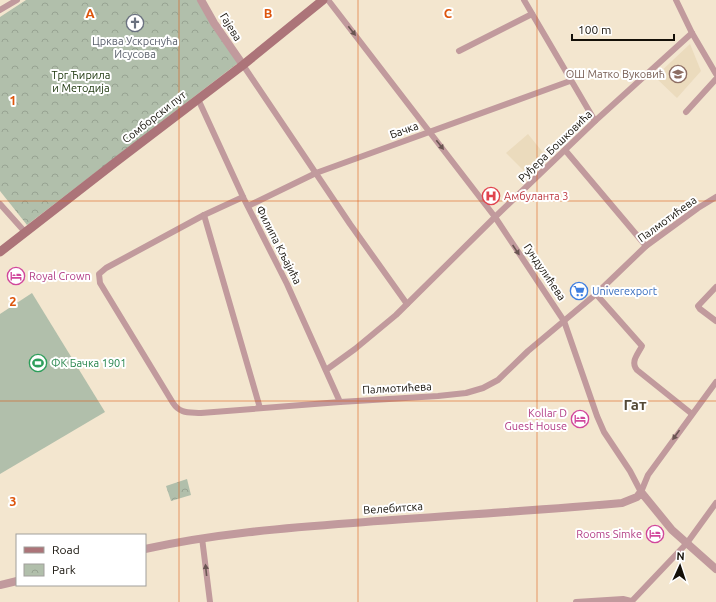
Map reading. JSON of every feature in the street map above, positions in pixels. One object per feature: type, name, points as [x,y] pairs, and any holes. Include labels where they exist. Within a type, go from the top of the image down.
[{"type":"main road","name":"Сомборски пут","points":[[0,252],[243,65],[318,1]]},
{"type":"street","points":[[0,10],[16,0]]},
{"type":"street","name":"Гајева","points":[[202,0],[227,42],[243,65]]},
{"type":"street","name":"Гундулићева","points":[[328,0],[495,217],[564,321],[596,416],[604,432],[630,471],[641,492],[672,530],[716,569]]},
{"type":"street","points":[[524,0],[595,121]]},
{"type":"street","points":[[676,0],[692,33],[716,74]]},
{"type":"street","points":[[459,51],[532,14]]},
{"type":"street","name":"Руђера Бошковића","points":[[326,370],[380,330],[595,121],[692,33]]},
{"type":"street","points":[[243,65],[370,254],[407,304]]},
{"type":"street","points":[[686,112],[716,79]]},
{"type":"street","name":"Бачка","points":[[248,206],[316,173],[570,80]]},
{"type":"street","name":"Филипа Кљајића","points":[[198,99],[248,206],[287,284],[340,402]]},
{"type":"street","points":[[565,150],[646,246]]},
{"type":"street","points":[[244,197],[204,215],[260,408]]},
{"type":"street","name":"Палмотићева","points":[[204,215],[106,268],[99,274],[100,283],[177,408],[182,411],[201,413],[438,396],[466,393],[483,388],[498,380],[528,351],[596,294],[646,246],[698,208],[716,197]]},
{"type":"street","points":[[0,204],[25,232]]},
{"type":"street","points":[[716,287],[698,306],[716,321]]},
{"type":"street","points":[[596,294],[642,346],[634,362],[634,367],[692,414]]},
{"type":"street","points":[[641,492],[648,475],[716,382]]},
{"type":"street","name":"Велебитска","points":[[146,549],[249,531],[622,503],[637,497],[641,492]]},
{"type":"street","points":[[576,602],[623,599],[631,602],[687,543],[716,503]]},
{"type":"street","points":[[202,538],[210,602]]},
{"type":"street","points":[[0,585],[16,581]]},
{"type":"shaded area","name":"ОШ Матко Вуковић","points":[[690,44],[701,71],[677,98],[655,77]]},
{"type":"shaded area","points":[[528,134],[549,160],[530,177],[506,153]]},
{"type":"green space","name":"Трг Ћирила и Методија","points":[[26,0],[198,0],[238,63],[27,225],[0,191],[0,17]]},
{"type":"green space","name":"ФК Бачка 1901","points":[[32,293],[105,412],[0,474],[0,314]]},
{"type":"green space","points":[[187,479],[191,495],[171,501],[166,486]]},
{"type":"place","name":"Црква Ускрснућа Исусова","points":[[135,23]]},
{"type":"place","name":"ОШ Матко Вуковић","points":[[678,74]]},
{"type":"place","name":"Амбуланта 3","points":[[491,196]]},
{"type":"place","name":"Royal Crown","points":[[16,276]]},
{"type":"place","name":"Univerexport","points":[[579,291]]},
{"type":"place","name":"ФК Бачка 1901","points":[[38,363]]},
{"type":"place","name":"Kollar D Guest House","points":[[580,419]]},
{"type":"place","name":"Rooms Simke","points":[[655,534]]},
{"type":"district","name":"Гат","points":[[635,404]]}]
